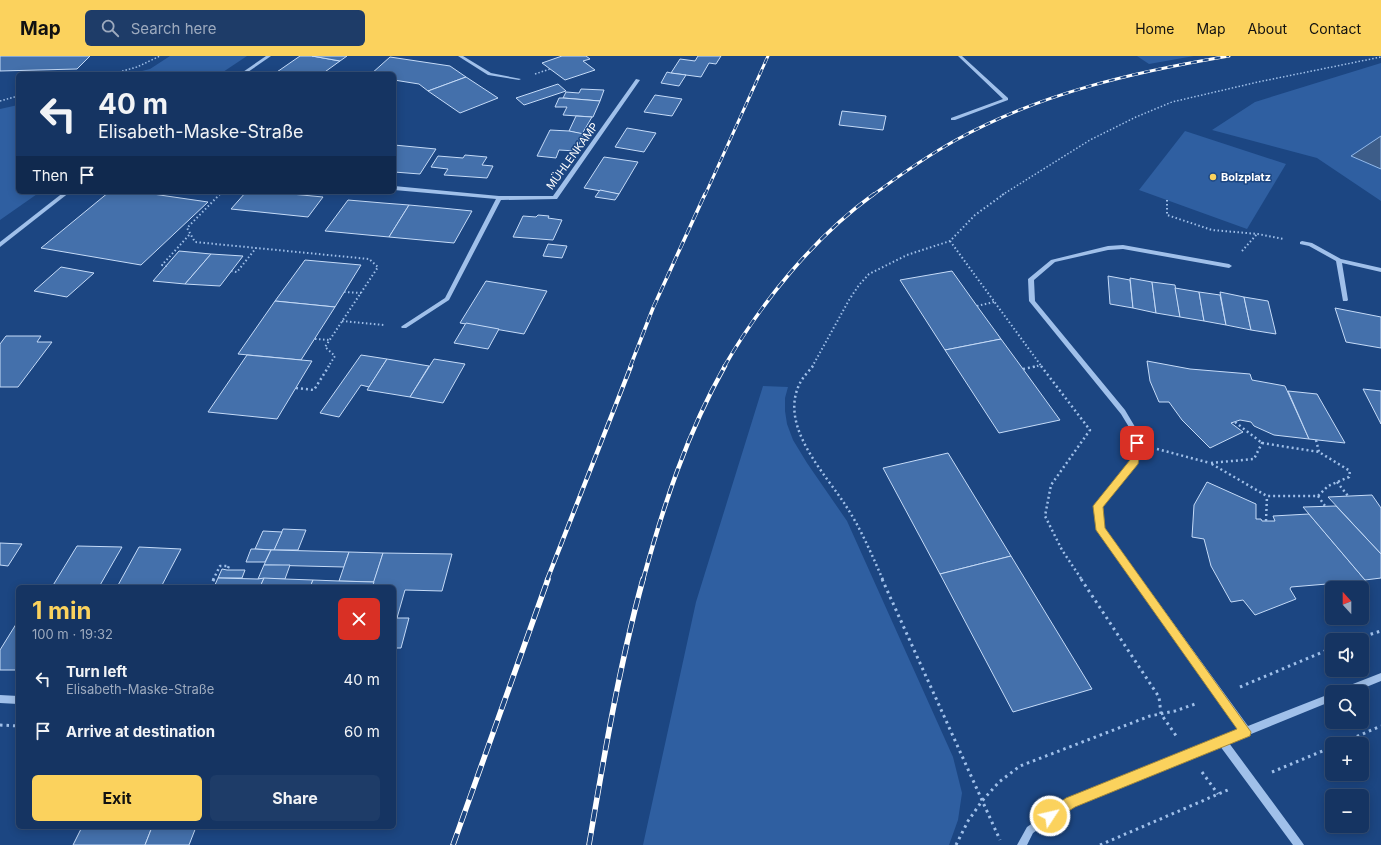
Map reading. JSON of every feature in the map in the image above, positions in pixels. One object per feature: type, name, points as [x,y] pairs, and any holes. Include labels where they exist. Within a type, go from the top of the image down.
[{"type":"street","points":[[245,72],[269,56]]},
{"type":"street","points":[[460,56],[490,74],[519,79]]},
{"type":"street","points":[[953,119],[1006,99],[960,56]]},
{"type":"street","name":"MÜHLENKAMP","points":[[396,188],[499,198],[555,198],[638,80]]},
{"type":"street","points":[[0,245],[64,194]]},
{"type":"street","points":[[404,327],[446,299],[499,198]]},
{"type":"street","points":[[1302,243],[1310,244],[1339,260],[1381,270]]},
{"type":"street","points":[[1229,266],[1123,247],[1108,248],[1053,261],[1031,279],[1032,301],[1123,412],[1138,437],[1134,462],[1098,506],[1100,530],[1246,732]]},
{"type":"street","points":[[1339,260],[1345,300]]},
{"type":"street","points":[[1361,685],[1381,677]]},
{"type":"street","points":[[0,699],[16,700]]},
{"type":"street","points":[[1022,845],[1030,830],[1071,802],[1325,699]]},
{"type":"street","points":[[1222,741],[1299,845]]},
{"type":"path","points":[[121,72],[150,62],[160,56]]},
{"type":"path","points":[[1002,845],[863,536],[846,506],[814,461],[801,438],[796,424],[794,411],[795,400],[800,383],[813,366],[849,300],[859,285],[870,274],[907,256],[950,241],[975,215],[993,201],[1113,127],[1172,102],[1258,82],[1381,57]]},
{"type":"path","points":[[0,101],[16,97]]},
{"type":"path","points":[[220,194],[187,228],[194,242],[368,259],[378,267],[325,347],[335,356],[314,390],[296,388]]},
{"type":"path","points":[[1167,200],[1167,215],[1212,230],[1258,234],[1302,243]]},
{"type":"path","points":[[167,266],[162,265],[190,234]]},
{"type":"path","points":[[231,271],[237,272],[256,248]]},
{"type":"path","points":[[344,292],[361,293]]},
{"type":"path","points":[[977,306],[994,302]]},
{"type":"path","points":[[342,321],[404,327]]},
{"type":"path","points":[[315,339],[330,340]]},
{"type":"path","points":[[1023,369],[1041,365]]},
{"type":"path","points":[[1137,443],[1210,463],[1268,496],[1318,496],[1328,486],[1349,477],[1350,471],[1319,452],[1262,443],[1235,422]]},
{"type":"path","points":[[1316,440],[1319,452]]},
{"type":"path","points":[[1210,463],[1254,458],[1262,443]]},
{"type":"path","points":[[1337,482],[1348,496]]},
{"type":"path","points":[[1266,521],[1268,496]]},
{"type":"path","points":[[1318,496],[1325,506]]},
{"type":"path","points":[[211,585],[220,566],[229,566],[227,570]]},
{"type":"path","points":[[1369,635],[1381,631]]},
{"type":"path","points":[[956,845],[982,798],[1002,778],[1020,766],[1150,716],[1175,711],[1220,696],[1325,651]]},
{"type":"path","points":[[0,725],[16,726]]},
{"type":"path","points":[[1355,737],[1381,726]]},
{"type":"path","points":[[1100,845],[1325,750]]},
{"type":"shaded area","points":[[170,56],[247,56],[223,72],[138,72],[150,69]]},
{"type":"shaded area","points":[[1137,56],[1194,56],[1149,64]]},
{"type":"shaded area","points":[[1381,63],[1381,136],[1351,156],[1381,169],[1381,201],[1317,158],[1212,130],[1255,102]]},
{"type":"shaded area","points":[[16,105],[16,194],[37,194],[0,220],[0,109]]},
{"type":"shaded area","name":"Bolzplatz","points":[[1185,131],[1286,164],[1247,229],[1139,190]]},
{"type":"shaded area","points":[[1381,136],[1381,169],[1351,156]]},
{"type":"shaded area","points":[[763,386],[788,387],[785,398],[785,411],[787,424],[793,440],[847,521],[953,757],[962,793],[958,820],[949,845],[643,845],[696,602]]},
{"type":"building","points":[[0,56],[90,56],[77,69],[0,71]]},
{"type":"building","points":[[300,56],[312,56],[340,61],[325,72],[277,72]]},
{"type":"building","points":[[312,56],[347,56],[340,61]]},
{"type":"building","points":[[562,56],[586,56],[590,59],[583,61],[595,70],[565,80],[542,63]]},
{"type":"building","points":[[698,56],[721,56],[716,64],[709,63],[701,77],[671,73],[680,59],[695,61]]},
{"type":"building","points":[[390,57],[450,66],[466,77],[428,91],[419,84],[396,80],[396,72],[373,72]]},
{"type":"building","points":[[667,72],[686,75],[679,86],[661,83]]},
{"type":"building","points":[[466,77],[498,98],[460,113],[428,91]]},
{"type":"building","points":[[558,84],[566,91],[524,105],[516,98]]},
{"type":"building","points":[[581,89],[604,90],[600,101],[563,98],[566,92],[579,93]]},
{"type":"building","points":[[655,95],[682,99],[672,116],[644,112]]},
{"type":"building","points":[[559,98],[600,101],[593,117],[563,115],[567,107],[555,107]]},
{"type":"building","points":[[842,111],[886,116],[883,130],[839,125]]},
{"type":"building","points":[[576,116],[592,117],[582,134],[569,131]]},
{"type":"building","points":[[627,128],[656,133],[644,152],[615,147]]},
{"type":"building","points":[[550,130],[569,131],[584,134],[576,151],[559,150],[556,158],[537,156]]},
{"type":"building","points":[[396,145],[436,149],[420,174],[396,172]]},
{"type":"building","points":[[465,155],[487,157],[482,165],[493,166],[487,178],[444,175],[448,169],[431,167],[438,156],[463,158]]},
{"type":"building","points":[[604,157],[638,162],[619,194],[584,188]]},
{"type":"building","points":[[600,190],[619,194],[615,200],[595,197]]},
{"type":"building","points":[[107,194],[153,194],[208,202],[141,265],[41,248]]},
{"type":"building","points":[[244,194],[291,194],[323,197],[308,217],[231,209]]},
{"type":"building","points":[[348,200],[409,205],[389,237],[325,231]]},
{"type":"building","points":[[409,205],[472,211],[454,243],[389,237]]},
{"type":"building","points":[[538,215],[549,216],[548,218],[562,220],[553,240],[513,237],[523,216],[536,217]]},
{"type":"building","points":[[548,244],[567,246],[562,258],[543,256]]},
{"type":"building","points":[[179,251],[211,254],[185,284],[153,281]]},
{"type":"building","points":[[211,254],[243,256],[220,286],[185,284]]},
{"type":"building","points":[[305,260],[361,265],[335,307],[275,301]]},
{"type":"building","points":[[61,267],[94,273],[67,297],[34,291]]},
{"type":"building","points":[[952,271],[1001,339],[945,350],[900,280]]},
{"type":"building","points":[[1108,276],[1130,280],[1133,308],[1110,304]]},
{"type":"building","points":[[1130,278],[1152,282],[1156,313],[1133,308]]},
{"type":"building","points":[[486,281],[547,291],[524,334],[460,323]]},
{"type":"building","points":[[1152,282],[1175,285],[1180,317],[1156,313]]},
{"type":"building","points":[[1175,288],[1199,292],[1204,321],[1180,317]]},
{"type":"building","points":[[1199,292],[1220,295],[1226,325],[1204,321]]},
{"type":"building","points":[[1220,292],[1244,297],[1251,330],[1226,325]]},
{"type":"building","points":[[1244,297],[1268,301],[1276,334],[1251,330]]},
{"type":"building","points":[[275,301],[335,307],[301,360],[238,354]]},
{"type":"building","points":[[1335,308],[1381,317],[1381,348],[1346,342]]},
{"type":"building","points":[[466,323],[499,329],[488,349],[454,343]]},
{"type":"building","points":[[6,336],[41,336],[37,342],[52,342],[18,387],[0,387],[0,344]]},
{"type":"building","points":[[1001,339],[1060,420],[999,433],[945,350]]},
{"type":"building","points":[[247,355],[312,361],[277,419],[208,412]]},
{"type":"building","points":[[361,355],[387,359],[369,387],[361,385],[339,417],[320,413]]},
{"type":"building","points":[[387,359],[429,366],[410,397],[367,390]]},
{"type":"building","points":[[434,359],[465,364],[443,403],[410,397]]},
{"type":"building","points":[[1147,361],[1190,369],[1250,374],[1252,380],[1285,386],[1309,439],[1274,435],[1254,426],[1251,422],[1240,420],[1231,423],[1243,432],[1210,448],[1182,420],[1169,402],[1159,402],[1150,381]]},
{"type":"building","points":[[1363,389],[1381,391],[1381,424]]},
{"type":"building","points":[[1288,391],[1317,394],[1345,443],[1309,439]]},
{"type":"building","points":[[948,453],[1011,556],[940,574],[883,468]]},
{"type":"building","points":[[1207,482],[1256,504],[1256,519],[1261,519],[1262,521],[1275,521],[1273,516],[1309,514],[1366,581],[1325,581],[1325,584],[1291,587],[1290,589],[1296,599],[1255,615],[1243,600],[1231,602],[1211,566],[1204,539],[1192,537],[1194,505]]},
{"type":"building","points":[[1372,495],[1381,508],[1381,554],[1328,497]]},
{"type":"building","points":[[1336,506],[1381,554],[1381,578],[1365,580],[1303,507]]},
{"type":"building","points":[[283,529],[306,530],[298,550],[274,550]]},
{"type":"building","points":[[263,531],[282,532],[274,550],[255,549]]},
{"type":"building","points":[[0,543],[22,544],[8,566],[0,565]]},
{"type":"building","points":[[77,546],[122,547],[100,585],[53,585]]},
{"type":"building","points":[[139,547],[181,549],[162,585],[118,585]]},
{"type":"building","points":[[251,549],[271,550],[265,562],[246,562]]},
{"type":"building","points":[[271,550],[349,552],[344,567],[264,565]]},
{"type":"building","points":[[349,552],[383,553],[374,582],[339,581]]},
{"type":"building","points":[[383,553],[452,554],[442,591],[405,590],[397,618],[396,585],[373,585]]},
{"type":"building","points":[[1011,556],[1092,689],[1013,712],[940,574]]},
{"type":"building","points":[[264,565],[290,565],[285,579],[258,579]]},
{"type":"building","points":[[222,569],[245,570],[242,578],[218,578]]},
{"type":"building","points":[[218,578],[264,578],[261,585],[215,585]]},
{"type":"building","points":[[264,578],[313,580],[311,585],[261,585]]},
{"type":"building","points":[[313,580],[374,582],[373,585],[311,585]]},
{"type":"building","points":[[396,618],[409,618],[401,648],[396,648]]},
{"type":"building","points":[[16,624],[16,670],[0,670],[0,650]]},
{"type":"building","points":[[81,829],[151,829],[145,845],[73,845]]},
{"type":"building","points":[[151,829],[195,829],[189,845],[145,845]]},
{"type":"railway","points":[[705,195],[768,56]]},
{"type":"railway","points":[[873,195],[945,146],[1021,109],[1089,86],[1123,77],[1229,56]]},
{"type":"railway","points":[[630,367],[653,308],[705,194]]},
{"type":"railway","points":[[724,367],[754,319],[809,251],[852,211],[874,194]]},
{"type":"railway","points":[[547,580],[631,366]]},
{"type":"railway","points":[[643,580],[677,471],[699,417],[725,366]]},
{"type":"railway","points":[[453,845],[548,579]]},
{"type":"railway","points":[[589,845],[619,678],[643,579]]},
{"type":"place","name":"Bolzplatz","points":[[1213,177]]},
{"type":"route","points":[[1050,816],[1071,802],[1246,732],[1100,530],[1098,506],[1134,462],[1137,443]]}]
